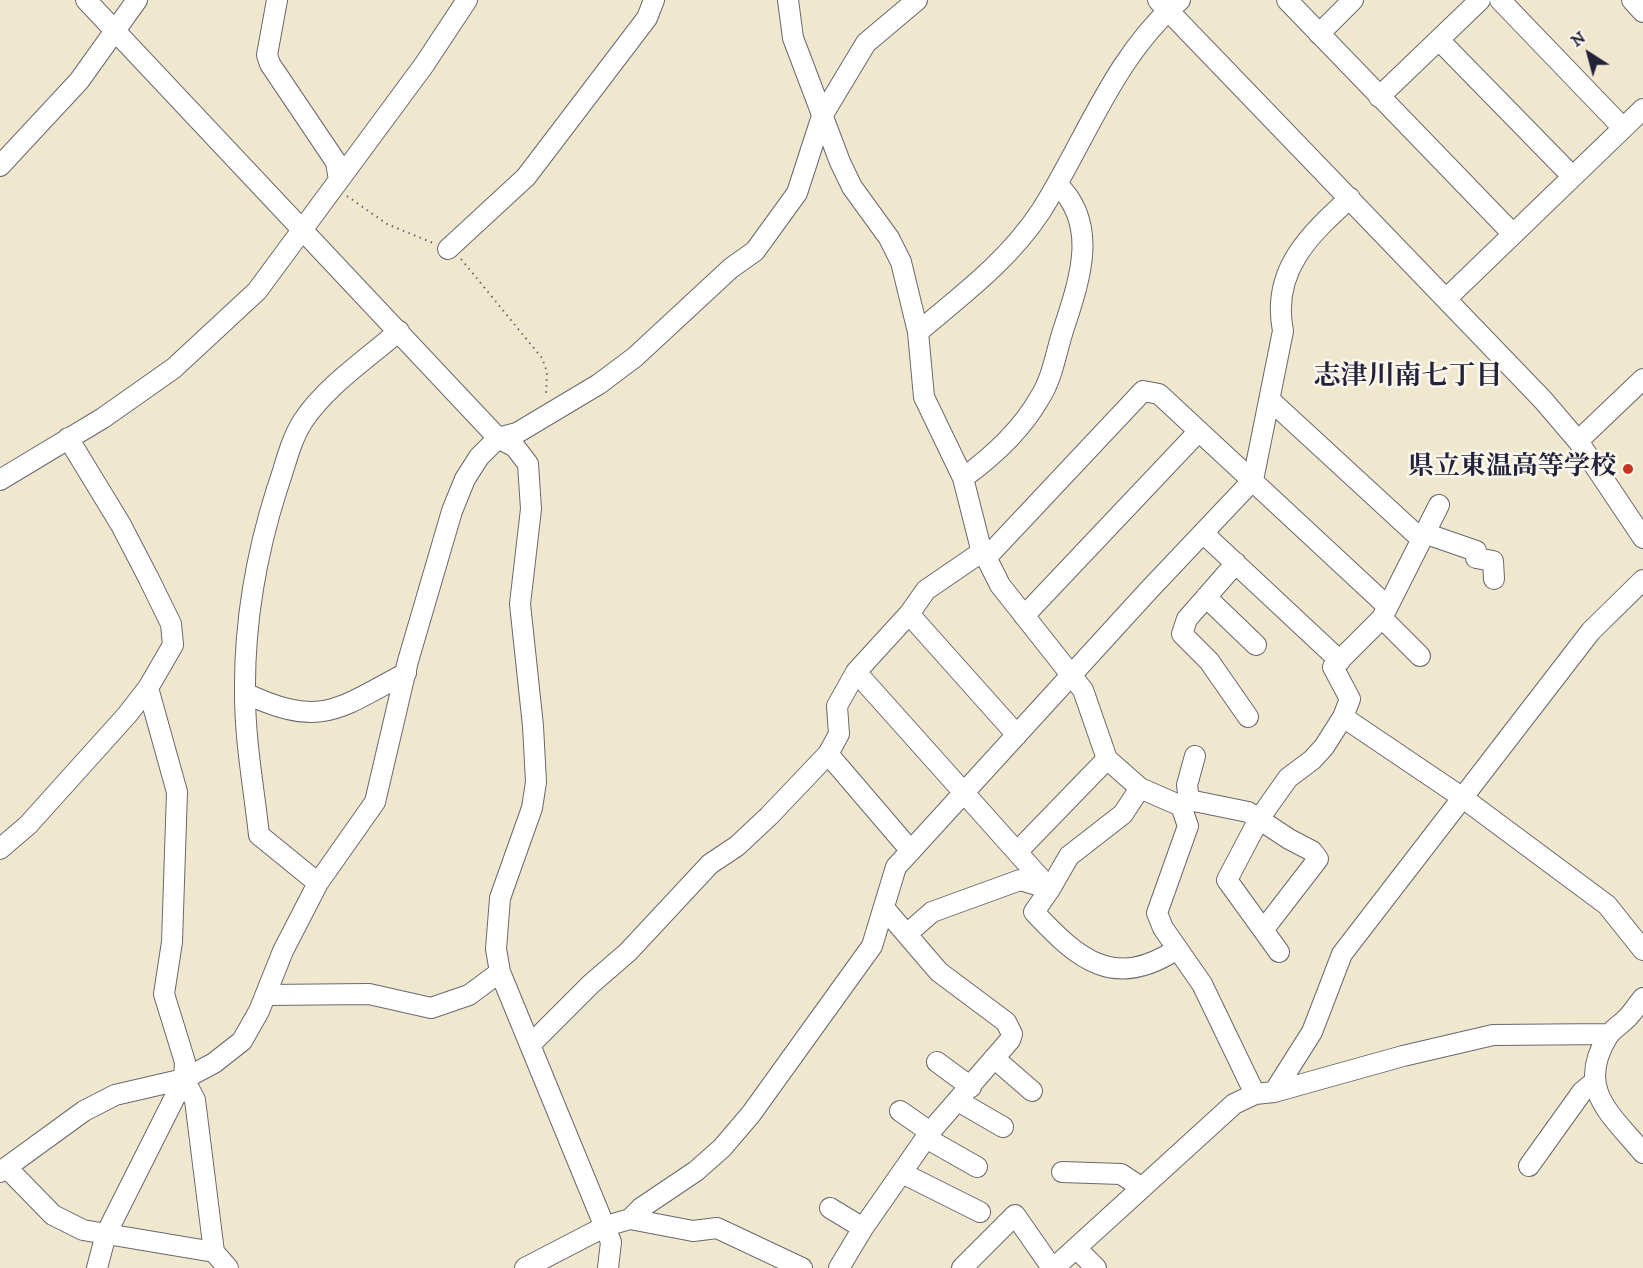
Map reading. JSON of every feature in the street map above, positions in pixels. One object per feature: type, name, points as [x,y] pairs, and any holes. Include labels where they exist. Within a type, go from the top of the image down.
[{"type":"street","points":[[86,0],[498,438],[514,447],[528,464],[531,509],[520,604],[536,782],[532,808],[500,898],[496,949],[500,972],[606,1226],[611,1242],[610,1267]]},
{"type":"street","points":[[0,166],[79,81],[137,0]]},
{"type":"street","points":[[277,0],[267,55],[270,64],[336,162],[337,184]]},
{"type":"street","points":[[0,480],[103,418],[174,368],[257,291],[424,65],[467,0]]},
{"type":"street","points":[[448,249],[526,177],[647,18],[654,0]]},
{"type":"street","points":[[788,0],[793,38],[852,187],[889,238],[902,262],[918,332],[924,397],[963,478],[985,554],[1000,585],[1083,690],[1107,759],[1140,788],[1185,803],[1248,812],[1289,839],[1312,850],[1318,859],[1264,929]]},
{"type":"street","points":[[214,1252],[83,1230],[53,1215],[4,1171],[84,1111],[116,1095],[184,1079],[214,1063],[242,1041],[266,995],[283,951],[318,883],[375,802],[406,673],[460,490],[479,457],[498,438],[517,433],[599,384],[634,357],[731,268],[755,251],[797,193],[822,116],[866,43],[917,0]]},
{"type":"street","points":[[1287,0],[1512,233]]},
{"type":"street","points":[[1319,34],[1353,0]]},
{"type":"street","points":[[1379,97],[1480,0]]},
{"type":"street","points":[[1500,0],[1623,128]]},
{"type":"street","points":[[1632,0],[1643,12]]},
{"type":"street","points":[[918,332],[1005,256],[1024,235],[1057,184],[1121,67],[1169,3],[1350,198],[1543,400],[1578,441],[1643,538]]},
{"type":"street","points":[[1439,40],[1572,176]]},
{"type":"street","points":[[1447,298],[1643,109]]},
{"type":"street","points":[[963,478],[1007,442],[1039,400],[1053,370],[1084,252],[1080,221],[1066,192],[1057,184]]},
{"type":"street","points":[[630,1220],[641,1208],[714,1156],[751,1114],[872,946],[896,867],[1253,480],[1283,331],[1279,310],[1286,274],[1297,254],[1320,225],[1350,198]]},
{"type":"street","points":[[318,883],[259,835],[245,693],[246,648],[256,568],[265,526],[292,444],[302,422],[317,403],[399,331]]},
{"type":"street","points":[[1578,441],[1643,379]]},
{"type":"street","points":[[530,1045],[591,984],[628,952],[710,864],[737,846],[828,754],[840,734],[837,706],[856,672],[909,614],[926,590],[985,554],[1143,391],[1159,394],[1253,480],[1384,611],[1420,656]]},
{"type":"street","points":[[1270,400],[1423,536],[1476,551],[1476,558],[1493,561],[1494,579]]},
{"type":"street","points":[[1024,616],[1199,431]]},
{"type":"street","points":[[0,849],[28,825],[128,715],[148,688],[173,645],[171,624],[121,525],[68,438]]},
{"type":"street","points":[[1279,952],[1227,880],[1259,819],[1287,778],[1312,760],[1343,717],[1350,699],[1334,667],[1384,611],[1439,505]]},
{"type":"street","points":[[1203,532],[1340,660]]},
{"type":"street","points":[[1236,563],[1188,619],[1182,634],[1209,661],[1248,717]]},
{"type":"street","points":[[1264,1093],[1312,1032],[1342,954],[1591,631],[1643,580]]},
{"type":"street","points":[[1206,597],[1256,645]]},
{"type":"street","points":[[909,614],[1017,735]]},
{"type":"street","points":[[856,672],[1050,889]]},
{"type":"street","points":[[245,693],[291,712],[315,712],[337,709],[406,673]]},
{"type":"street","points":[[97,1268],[106,1234],[184,1079],[185,1062],[164,994],[172,942],[177,792],[148,688]]},
{"type":"street","points":[[1343,717],[1463,798],[1607,905],[1643,950]]},
{"type":"street","points":[[828,754],[911,851]]},
{"type":"street","points":[[1195,756],[1185,803],[1188,826],[1157,913],[1163,928],[1202,984],[1264,1093]]},
{"type":"street","points":[[1017,852],[1107,759]]},
{"type":"street","points":[[1140,788],[1123,814],[1069,856],[1034,912],[1082,958],[1096,965],[1126,968],[1148,965],[1177,949]]},
{"type":"street","points":[[908,933],[932,912],[1020,880],[1050,889]]},
{"type":"street","points":[[839,1268],[863,1228],[928,1135],[1010,1040],[1010,1028],[939,972],[908,933],[884,908]]},
{"type":"street","points":[[266,995],[369,994],[431,1008],[469,995],[500,972]]},
{"type":"street","points":[[1643,998],[1628,1018],[1608,1034],[1596,1067],[1594,1082],[1598,1099],[1643,1153]]},
{"type":"street","points":[[962,1268],[1015,1215],[1053,1268],[1234,1104],[1264,1093],[1493,1035],[1608,1034]]},
{"type":"street","points":[[994,1058],[1032,1091]]},
{"type":"street","points":[[937,1062],[965,1094],[1003,1127]]},
{"type":"street","points":[[184,1079],[195,1100],[214,1252],[228,1268]]},
{"type":"street","points":[[1529,1166],[1582,1092],[1594,1082]]},
{"type":"street","points":[[900,1111],[928,1135],[978,1167]]},
{"type":"street","points":[[1062,1172],[1121,1174],[1142,1188]]},
{"type":"street","points":[[902,1173],[980,1212]]},
{"type":"street","points":[[830,1208],[863,1228]]},
{"type":"street","points":[[525,1268],[606,1226],[630,1220],[693,1231],[717,1228],[802,1268]]},
{"type":"street","points":[[1077,1248],[1096,1268]]},
{"type":"path","points":[[337,184],[387,224],[448,249],[459,257],[542,358],[547,372],[546,398],[537,420]]},
{"type":"place","name":"県立東温高等学校","points":[[1628,469]]},
{"type":"district","name":"志津川南七丁目","points":[[1408,378]]}]
